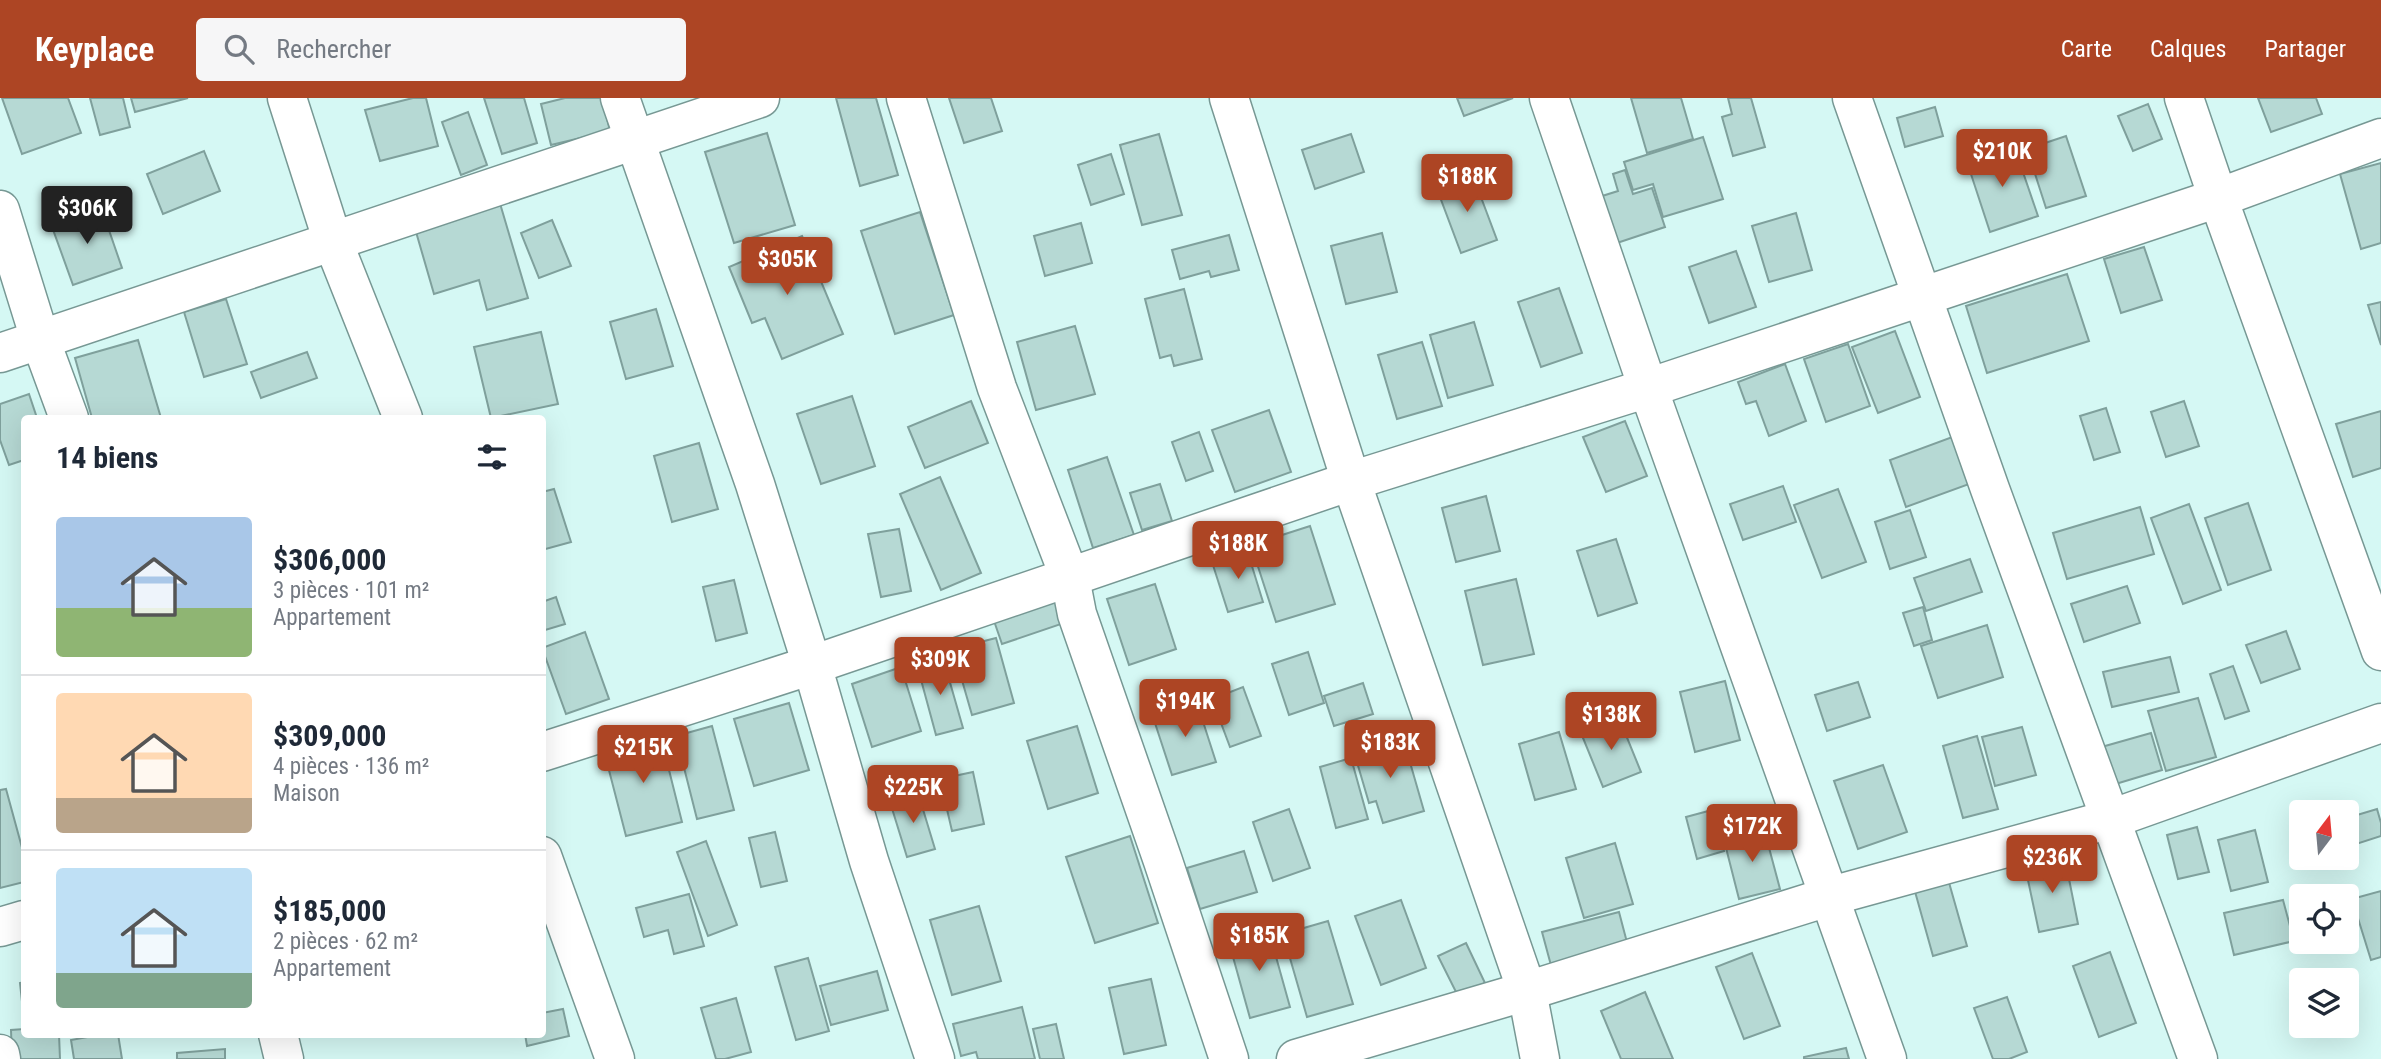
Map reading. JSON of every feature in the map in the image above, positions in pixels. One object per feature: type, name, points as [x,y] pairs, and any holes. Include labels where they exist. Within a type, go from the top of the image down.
[{"type":"street","points":[[287,98],[334,242],[402,415]]},
{"type":"street","points":[[620,98],[755,484],[812,665],[869,861],[935,1059]]},
{"type":"street","points":[[0,353],[760,98]]},
{"type":"street","points":[[906,98],[997,388],[1070,578],[1077,614],[1228,1059]]},
{"type":"street","points":[[1229,98],[1351,481],[1527,991],[1540,1059]]},
{"type":"street","points":[[1549,98],[1648,388],[1887,1059]]},
{"type":"street","points":[[1852,98],[1921,297],[2198,1059]]},
{"type":"street","points":[[2184,98],[2381,651]]},
{"type":"street","points":[[546,751],[812,665],[1351,481],[1648,388],[2218,198],[2381,138]]},
{"type":"street","points":[[0,211],[40,339],[68,415]]},
{"type":"street","points":[[1296,1059],[1527,991],[1831,896],[2110,818],[2381,723]]},
{"type":"street","points":[[546,867],[615,1059]]},
{"type":"street","points":[[0,927],[21,921]]},
{"type":"street","points":[[279,1038],[284,1059]]},
{"type":"building","points":[[2,98],[68,98],[81,133],[22,154]]},
{"type":"building","points":[[90,98],[123,98],[130,127],[100,135]]},
{"type":"building","points":[[131,98],[188,98],[135,112]]},
{"type":"building","points":[[413,98],[426,98],[438,146],[380,161],[365,110]]},
{"type":"building","points":[[484,98],[524,98],[537,143],[502,154]]},
{"type":"building","points":[[565,98],[602,98],[610,131],[551,145],[541,104]]},
{"type":"building","points":[[836,98],[876,98],[898,175],[860,186]]},
{"type":"building","points":[[949,98],[991,98],[1002,131],[964,143]]},
{"type":"building","points":[[1457,98],[1513,98],[1464,116]]},
{"type":"building","points":[[1631,98],[1681,98],[1693,139],[1647,153]]},
{"type":"building","points":[[1728,98],[1751,98],[1765,147],[1733,156],[1722,117],[1732,114]]},
{"type":"building","points":[[2258,98],[2316,98],[2322,114],[2271,132]]},
{"type":"building","points":[[2148,104],[2162,139],[2133,151],[2118,116]]},
{"type":"building","points":[[1935,107],[1943,136],[1905,147],[1897,118]]},
{"type":"building","points":[[468,112],[487,165],[461,175],[442,122]]},
{"type":"building","points":[[767,133],[795,225],[734,243],[705,152]]},
{"type":"building","points":[[1159,134],[1182,215],[1142,225],[1120,145]]},
{"type":"building","points":[[1351,134],[1364,172],[1315,189],[1302,150]]},
{"type":"building","points":[[2066,136],[2086,196],[2046,208],[2027,149]]},
{"type":"building","points":[[1703,137],[1723,199],[1663,217],[1653,184],[1633,190],[1624,162]]},
{"type":"building","points":[[2014,146],[2038,216],[1990,232],[1967,162]]},
{"type":"building","points":[[204,151],[220,191],[163,214],[147,174]]},
{"type":"building","points":[[1111,154],[1124,194],[1091,205],[1078,165]]},
{"type":"building","points":[[2381,163],[2381,243],[2361,249],[2340,174]]},
{"type":"building","points":[[1625,170],[1633,194],[1652,188],[1665,227],[1614,244],[1599,197],[1618,191],[1613,174]]},
{"type":"building","points":[[1473,176],[1497,240],[1461,253],[1437,189]]},
{"type":"building","points":[[499,200],[528,298],[487,310],[479,280],[434,294],[414,225]]},
{"type":"building","points":[[101,207],[122,268],[73,285],[51,224]]},
{"type":"building","points":[[920,212],[954,315],[895,334],[861,231]]},
{"type":"building","points":[[1796,213],[1812,270],[1769,282],[1752,226]]},
{"type":"building","points":[[552,220],[571,266],[539,278],[521,233]]},
{"type":"building","points":[[1081,223],[1092,263],[1045,276],[1034,236]]},
{"type":"building","points":[[1382,233],[1397,292],[1346,304],[1331,246]]},
{"type":"building","points":[[1229,235],[1239,270],[1211,277],[1209,271],[1180,279],[1172,250]]},
{"type":"building","points":[[802,236],[843,334],[782,359],[765,318],[752,323],[729,267]]},
{"type":"building","points":[[2144,247],[2162,300],[2121,313],[2104,259]]},
{"type":"building","points":[[1736,251],[1756,307],[1709,323],[1689,267]]},
{"type":"building","points":[[2067,274],[2089,341],[1987,373],[1966,306]]},
{"type":"building","points":[[1559,288],[1582,353],[1541,367],[1518,302]]},
{"type":"building","points":[[1184,289],[1202,359],[1174,366],[1171,355],[1160,358],[1145,299]]},
{"type":"building","points":[[226,299],[247,364],[204,377],[184,312]]},
{"type":"building","points":[[2381,302],[2381,345],[2368,305]]},
{"type":"building","points":[[656,309],[673,366],[626,379],[610,322]]},
{"type":"building","points":[[1474,322],[1493,385],[1448,398],[1430,335]]},
{"type":"building","points":[[1075,326],[1095,394],[1036,410],[1017,342]]},
{"type":"building","points":[[1895,331],[1920,397],[1878,413],[1852,347]]},
{"type":"building","points":[[541,332],[558,404],[505,415],[490,415],[474,347]]},
{"type":"building","points":[[138,340],[160,415],[91,415],[75,358]]},
{"type":"building","points":[[1422,342],[1442,406],[1397,419],[1378,355]]},
{"type":"building","points":[[1848,344],[1870,406],[1826,422],[1804,359]]},
{"type":"building","points":[[307,352],[317,378],[261,398],[251,372]]},
{"type":"building","points":[[1785,364],[1806,421],[1769,436],[1756,401],[1746,404],[1738,382]]},
{"type":"building","points":[[29,394],[36,415],[21,415],[21,461],[9,465],[0,440],[0,404]]},
{"type":"building","points":[[852,396],[875,466],[821,484],[797,414]]},
{"type":"building","points":[[971,401],[988,443],[925,468],[908,427]]},
{"type":"building","points":[[2184,401],[2199,446],[2166,457],[2151,412]]},
{"type":"building","points":[[2106,408],[2120,452],[2094,460],[2080,416]]},
{"type":"building","points":[[1269,410],[1291,472],[1235,492],[1212,430]]},
{"type":"building","points":[[2381,411],[2381,468],[2353,477],[2336,424]]},
{"type":"building","points":[[1625,421],[1647,476],[1606,492],[1583,437]]},
{"type":"building","points":[[1199,432],[1213,471],[1186,481],[1172,442]]},
{"type":"building","points":[[1955,436],[1972,483],[1906,507],[1890,460]]},
{"type":"building","points":[[699,443],[718,509],[672,522],[654,456]]},
{"type":"building","points":[[1107,457],[1134,535],[1093,548],[1068,470]]},
{"type":"building","points":[[940,477],[981,573],[941,590],[900,494]]},
{"type":"building","points":[[1160,484],[1172,521],[1142,530],[1130,493]]},
{"type":"building","points":[[1783,486],[1796,522],[1743,540],[1730,504]]},
{"type":"building","points":[[554,489],[571,542],[546,549],[546,491]]},
{"type":"building","points":[[1838,489],[1866,562],[1822,578],[1794,505]]},
{"type":"building","points":[[1486,496],[1500,551],[1456,562],[1442,508]]},
{"type":"building","points":[[2248,503],[2271,570],[2228,585],[2205,518]]},
{"type":"building","points":[[2189,504],[2221,590],[2183,604],[2151,518]]},
{"type":"building","points":[[2140,507],[2154,554],[2067,579],[2053,533]]},
{"type":"building","points":[[1910,510],[1926,557],[1890,569],[1875,522]]},
{"type":"building","points":[[1310,526],[1335,604],[1276,622],[1251,545]]},
{"type":"building","points":[[899,529],[911,591],[881,597],[868,534]]},
{"type":"building","points":[[1616,539],[1637,603],[1598,616],[1577,551]]},
{"type":"building","points":[[1247,550],[1263,602],[1228,612],[1212,562]]},
{"type":"building","points":[[1970,559],[1982,592],[1926,611],[1914,578]]},
{"type":"building","points":[[1516,579],[1534,654],[1483,665],[1465,591]]},
{"type":"building","points":[[734,580],[747,633],[716,641],[703,587]]},
{"type":"building","points":[[1155,584],[1176,649],[1129,665],[1107,599]]},
{"type":"building","points":[[2127,586],[2140,623],[2084,642],[2071,604]]},
{"type":"building","points":[[556,597],[565,624],[546,630],[546,601]]},
{"type":"building","points":[[1058,597],[1067,622],[1002,644],[993,618]]},
{"type":"building","points":[[1923,607],[1932,640],[1914,646],[1903,613]]},
{"type":"building","points":[[1987,625],[2003,677],[1938,698],[1921,646]]},
{"type":"building","points":[[2286,631],[2300,669],[2261,683],[2246,645]]},
{"type":"building","points":[[585,632],[609,699],[566,714],[546,659],[546,647]]},
{"type":"building","points":[[996,638],[1014,703],[972,715],[953,649]]},
{"type":"building","points":[[1308,652],[1324,703],[1289,715],[1272,664]]},
{"type":"building","points":[[2170,657],[2179,692],[2112,707],[2103,672]]},
{"type":"building","points":[[943,658],[963,728],[936,735],[917,665]]},
{"type":"building","points":[[2233,666],[2249,711],[2225,719],[2210,674]]},
{"type":"building","points":[[901,667],[921,731],[872,747],[852,684]]},
{"type":"building","points":[[1725,681],[1740,740],[1695,752],[1680,692]]},
{"type":"building","points":[[1858,682],[1870,717],[1827,731],[1815,695]]},
{"type":"building","points":[[1363,683],[1373,714],[1334,726],[1324,696]]},
{"type":"building","points":[[1243,687],[1261,736],[1230,747],[1212,699]]},
{"type":"building","points":[[2198,698],[2216,757],[2166,771],[2148,711]]},
{"type":"building","points":[[789,703],[809,770],[754,786],[734,719]]},
{"type":"building","points":[[1197,703],[1216,762],[1172,775],[1153,717]]},
{"type":"building","points":[[1619,718],[1641,772],[1603,787],[1581,733]]},
{"type":"building","points":[[712,726],[734,810],[697,819],[676,736]]},
{"type":"building","points":[[1077,726],[1098,793],[1048,809],[1027,741]]},
{"type":"building","points":[[2022,727],[2036,775],[1995,786],[1982,737]]},
{"type":"building","points":[[1559,732],[1576,789],[1535,800],[1519,744]]},
{"type":"building","points":[[2151,733],[2162,770],[2109,786],[2098,748]]},
{"type":"building","points":[[660,734],[682,822],[626,836],[603,747]]},
{"type":"building","points":[[1977,736],[1998,809],[1963,818],[1943,746]]},
{"type":"building","points":[[1403,738],[1424,811],[1383,823],[1376,801],[1369,803],[1354,752]]},
{"type":"building","points":[[1351,758],[1368,819],[1336,828],[1320,767]]},
{"type":"building","points":[[1883,765],[1907,832],[1858,849],[1834,781]]},
{"type":"building","points":[[973,772],[984,824],[952,831],[940,779]]},
{"type":"building","points":[[6,789],[21,844],[21,883],[0,888],[0,790]]},
{"type":"building","points":[[918,793],[935,849],[907,857],[890,802]]},
{"type":"building","points":[[1289,809],[1310,868],[1273,881],[1253,822]]},
{"type":"building","points":[[2377,809],[2381,836],[2359,843],[2359,814]]},
{"type":"building","points":[[1712,810],[1724,851],[1697,859],[1686,817]]},
{"type":"building","points":[[2197,827],[2209,872],[2178,879],[2167,835]]},
{"type":"building","points":[[1764,829],[1780,889],[1739,899],[1724,840]]},
{"type":"building","points":[[2255,830],[2268,882],[2231,891],[2218,840]]},
{"type":"building","points":[[775,832],[787,881],[761,887],[749,838]]},
{"type":"building","points":[[1130,836],[1158,923],[1095,943],[1066,857]]},
{"type":"building","points":[[706,841],[737,925],[708,936],[677,852]]},
{"type":"building","points":[[1615,843],[1633,904],[1584,918],[1566,858]]},
{"type":"building","points":[[1244,851],[1257,892],[1200,909],[1187,868]]},
{"type":"building","points":[[2065,859],[2078,924],[2039,932],[2025,866]]},
{"type":"building","points":[[1948,879],[1967,946],[1933,956],[1914,888]]},
{"type":"building","points":[[2381,891],[2381,957],[2371,960],[2359,921],[2359,897]]},
{"type":"building","points":[[689,894],[704,946],[674,954],[668,930],[644,937],[636,908]]},
{"type":"building","points":[[1401,900],[1426,968],[1381,985],[1355,916]]},
{"type":"building","points":[[2283,900],[2289,922],[2289,942],[2234,955],[2224,913]]},
{"type":"building","points":[[979,906],[1001,981],[952,995],[930,920]]},
{"type":"building","points":[[1619,912],[1629,950],[1552,969],[1542,932]]},
{"type":"building","points":[[1328,921],[1353,1004],[1307,1017],[1283,934]]},
{"type":"building","points":[[1268,928],[1290,1007],[1250,1018],[1228,939]]},
{"type":"building","points":[[1466,943],[1485,983],[1458,996],[1438,956]]},
{"type":"building","points":[[2110,952],[2136,1023],[2099,1037],[2073,966]]},
{"type":"building","points":[[1752,953],[1780,1026],[1744,1039],[1716,967]]},
{"type":"building","points":[[808,958],[829,1031],[796,1040],[775,967]]},
{"type":"building","points":[[877,971],[888,1010],[831,1025],[820,986]]},
{"type":"building","points":[[1151,979],[1166,1045],[1124,1054],[1109,988]]},
{"type":"building","points":[[1645,992],[1673,1059],[1621,1059],[1601,1011]]},
{"type":"building","points":[[2007,997],[2027,1052],[2009,1059],[1993,1059],[1974,1008]]},
{"type":"building","points":[[736,998],[751,1052],[716,1059],[701,1008]]},
{"type":"building","points":[[1022,1007],[1035,1059],[978,1059],[976,1052],[961,1056],[953,1024]]},
{"type":"building","points":[[563,1009],[569,1036],[527,1046],[526,1038],[546,1038],[546,1012]]},
{"type":"building","points":[[1056,1024],[1064,1059],[1040,1059],[1033,1029]]},
{"type":"building","points":[[21,1029],[21,1038],[59,1038],[60,1059],[12,1059],[11,1030]]},
{"type":"building","points":[[119,1038],[122,1059],[74,1059],[71,1040]]},
{"type":"building","points":[[1846,1048],[1849,1059],[1804,1059],[1804,1057]]},
{"type":"building","points":[[225,1049],[225,1059],[177,1059],[177,1053]]}]
